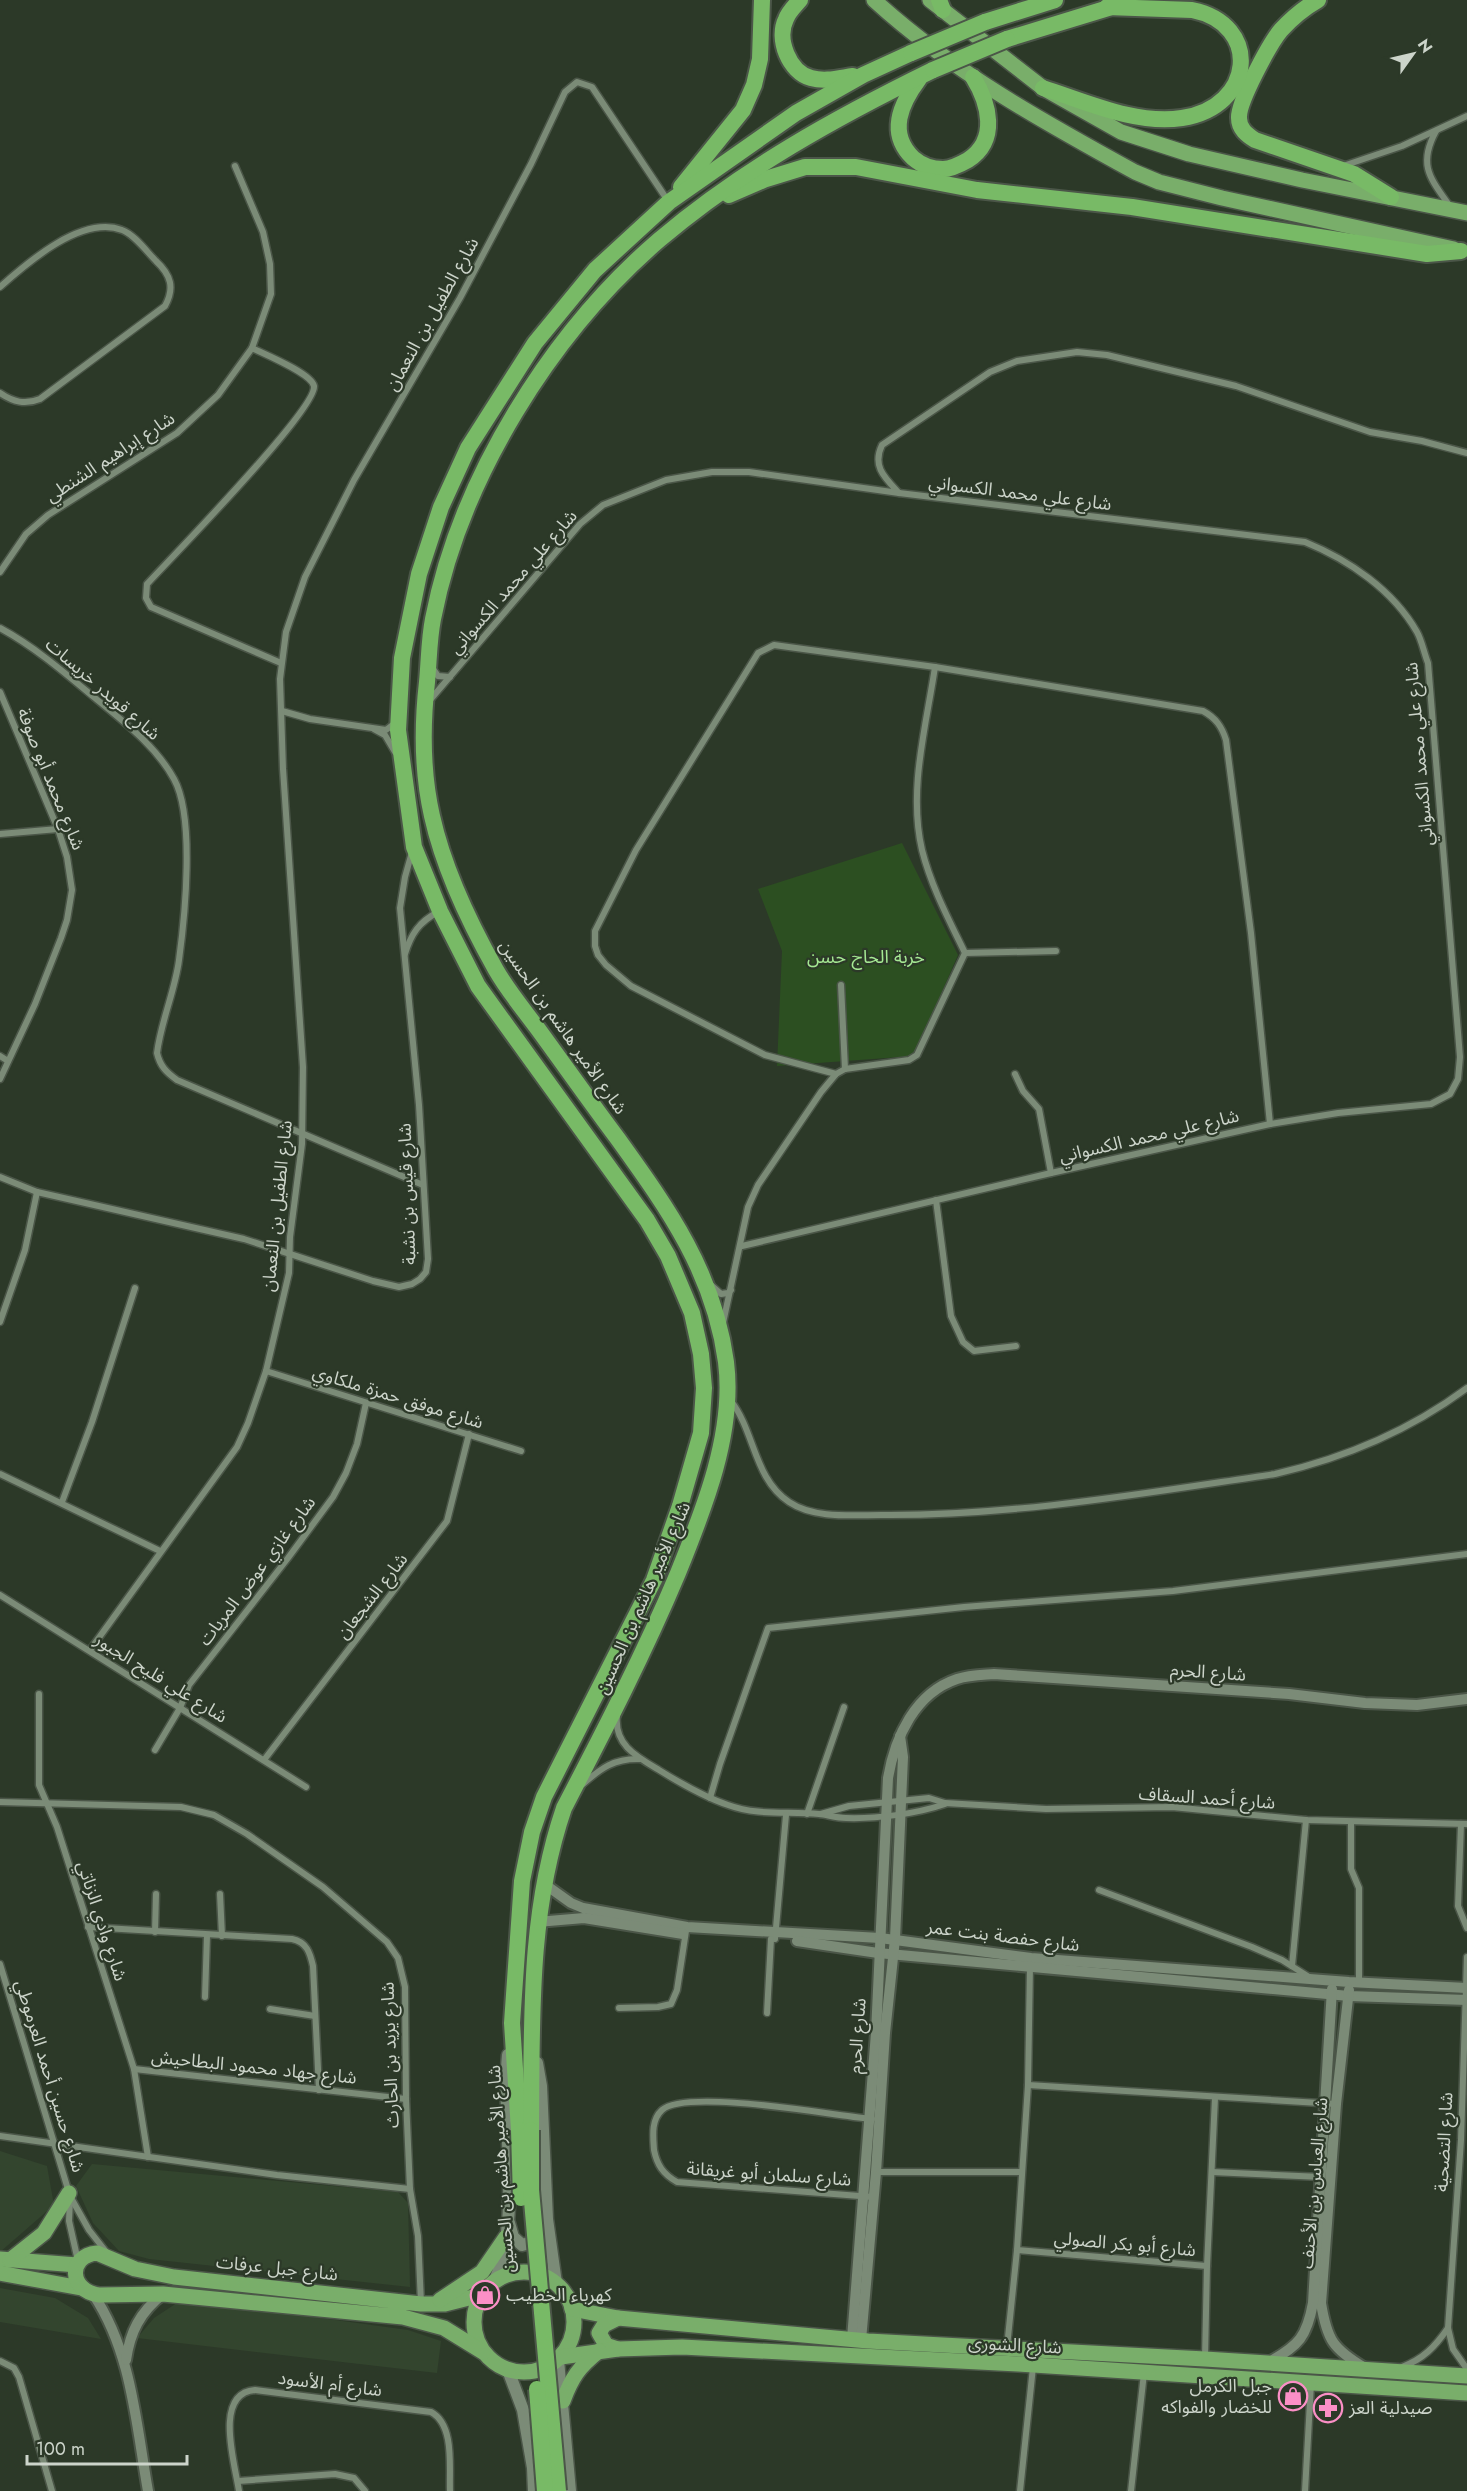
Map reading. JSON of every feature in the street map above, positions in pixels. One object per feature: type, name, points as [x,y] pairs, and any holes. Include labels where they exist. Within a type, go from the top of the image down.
[{"type":"highway","points":[[669,202],[743,110],[754,85],[760,59],[762,0]]},
{"type":"highway","points":[[800,0],[785,19],[783,28],[784,45],[796,67],[809,78],[863,75]]},
{"type":"highway","points":[[989,21],[1008,0]]},
{"type":"highway","name":"شارع الأمير هاشم بن الحسين","points":[[558,2491],[531,2190],[512,2024],[522,1881],[532,1832],[544,1797],[654,1580],[680,1506],[701,1433],[704,1388],[701,1354],[692,1313],[668,1256],[647,1220],[478,986],[440,911],[414,847],[398,730],[402,658],[419,573],[441,507],[468,448],[535,343],[595,270],[669,202],[796,113],[863,75],[911,53],[989,21],[1055,0]]},
{"type":"highway","name":"شارع الأمير هاشم بن الحسين","points":[[545,2491],[520,2188],[532,2029],[537,1922],[543,1883],[553,1840],[571,1795],[657,1623],[705,1507],[723,1429],[727,1396],[727,1368],[721,1333],[701,1274],[671,1213],[499,975],[449,874],[431,814],[422,732],[432,621],[452,549],[489,459],[552,357],[589,309],[657,243],[698,209],[801,138],[840,116],[927,73],[1007,39],[1137,0]]},
{"type":"highway","points":[[1318,0],[1297,14],[1274,38],[1247,92],[1239,119],[1241,127],[1255,140],[1337,167],[1367,181],[1391,197]]},
{"type":"highway","points":[[1043,88],[1133,116],[1179,119],[1207,112],[1220,104],[1235,87],[1241,62],[1232,35],[1221,21],[1206,13],[1192,10],[1107,8]]},
{"type":"highway","points":[[927,73],[902,104],[898,118],[900,138],[910,154],[921,164],[945,169],[957,166],[976,154],[986,139],[989,127],[986,100],[973,77]]},
{"type":"highway","points":[[698,209],[788,172],[813,166],[847,167],[977,190],[1132,207],[1427,254],[1464,251]]},
{"type":"main road","points":[[874,0],[906,28],[989,90],[1135,172],[1160,182],[1222,198],[1464,251]]},
{"type":"main road","points":[[937,3],[1043,88],[1121,132],[1189,154],[1460,212]]},
{"type":"main road","name":"شارع الأمير هاشم بن الحسين","points":[[495,2280],[502,2263],[507,2230],[505,2081],[512,2024]]},
{"type":"main road","name":"شارع الأمير هاشم بن الحسين","points":[[532,2029],[541,2086],[547,2219],[556,2283]]},
{"type":"main road","points":[[5,2260],[44,2233],[70,2195]]},
{"type":"main road","points":[[444,2328],[448,2317],[434,2304],[468,2284],[482,2272],[507,2230],[522,2245],[528,2245],[537,2238],[547,2219]]},
{"type":"main road","name":"شارع جبل عرفات","points":[[5,2260],[78,2264],[87,2256],[97,2253],[159,2275],[434,2304],[481,2295]]},
{"type":"main road","points":[[78,2264],[76,2278],[87,2291]]},
{"type":"main road","points":[[515,2272],[537,2273],[556,2283],[566,2295],[572,2309],[573,2334],[560,2358],[534,2372],[508,2370],[494,2363],[483,2352],[474,2334],[474,2314],[481,2295],[495,2280],[515,2272]]},
{"type":"main road","name":"شارع جبل عرفات","points":[[0,2273],[87,2291],[163,2294],[403,2317],[444,2328],[483,2352]]},
{"type":"main road","name":"شارع الشورى","points":[[572,2309],[618,2318],[856,2340],[1366,2368],[1467,2376]]},
{"type":"main road","points":[[618,2318],[604,2325],[599,2334],[606,2345],[618,2349]]},
{"type":"main road","name":"شارع الشورى","points":[[560,2358],[618,2349],[682,2347],[1467,2392]]},
{"type":"main road","points":[[562,2401],[571,2379],[581,2366],[599,2351]]},
{"type":"main road","points":[[560,2358],[570,2491]]},
{"type":"main road","points":[[508,2370],[524,2410],[533,2468],[534,2491]]},
{"type":"main road","points":[[524,2410],[534,2395],[548,2394],[555,2402],[564,2421]]},
{"type":"street","name":"شارع الطفيل بن النعمان","points":[[90,1650],[237,1447],[254,1408],[266,1371],[289,1273],[290,1237],[302,1157],[303,1067],[285,828],[280,663],[286,632],[305,577],[354,480],[460,298],[531,164],[565,92],[578,82],[592,87],[669,202]]},
{"type":"street","points":[[1337,167],[1379,155],[1467,116]]},
{"type":"street","points":[[1437,131],[1429,147],[1426,165],[1433,182],[1460,212]]},
{"type":"street","name":"شارع إبراهيم الشنطي","points":[[0,572],[26,534],[48,515],[177,433],[218,395],[252,348],[270,294],[270,264],[263,232],[235,166]]},
{"type":"street","points":[[0,286],[48,248],[93,228],[107,227],[124,230],[162,266],[169,275],[171,285],[171,295],[165,306],[40,399],[30,403],[20,403],[0,393]]},
{"type":"street","points":[[252,348],[282,362],[311,381],[314,386],[312,395],[304,409],[269,452],[147,584],[146,598],[151,607],[280,663]]},
{"type":"street","points":[[899,493],[878,466],[877,456],[882,445],[964,387],[990,372],[1017,361],[1077,352],[1107,355],[1236,386],[1370,432],[1422,441],[1467,453]]},
{"type":"street","name":"شارع علي محمد الكسواني","points":[[424,706],[580,524],[603,505],[666,480],[712,472],[759,473],[899,493],[1305,542],[1331,553],[1378,586],[1403,612],[1418,634],[1428,663],[1460,1057],[1458,1079],[1450,1094],[1431,1104],[1338,1113],[1270,1124],[741,1246]]},
{"type":"street","name":"شارع قويدر خريسات","points":[[0,628],[59,667],[136,732],[158,756],[175,780],[182,805],[186,839],[183,921],[177,969],[157,1053],[160,1064],[166,1072],[177,1080],[423,1185]]},
{"type":"street","points":[[837,1074],[765,1055],[631,986],[606,965],[598,955],[595,946],[595,931],[636,850],[763,649],[774,645],[935,667],[1203,711],[1213,717],[1226,740],[1251,933],[1270,1124]]},
{"type":"street","points":[[428,663],[438,675],[450,677]]},
{"type":"street","points":[[935,667],[917,782],[917,804],[922,850],[933,884],[965,953]]},
{"type":"street","name":"شارع محمد أبو صوفة","points":[[0,692],[58,829],[72,878],[67,920],[35,1004],[0,1079]]},
{"type":"street","points":[[282,711],[310,719],[386,730],[399,716]]},
{"type":"street","points":[[371,728],[385,735],[403,770]]},
{"type":"street","points":[[0,834],[58,829]]},
{"type":"street","name":"شارع قيس بن نشبة","points":[[0,1178],[37,1192],[218,1232],[373,1281],[399,1287],[412,1284],[426,1272],[428,1258],[419,1105],[400,908],[405,878],[414,847]]},
{"type":"street","name":"شارع قيس بن نشبة","points":[[404,957],[410,937],[428,917],[440,911]]},
{"type":"street","points":[[965,953],[1056,951]]},
{"type":"street","points":[[721,1333],[748,1207],[758,1185],[807,1111],[837,1074],[845,1069],[909,1060],[917,1055],[965,953]]},
{"type":"street","points":[[841,985],[845,1069]]},
{"type":"street","points":[[0,1056],[8,1061]]},
{"type":"street","points":[[1015,1074],[1023,1090],[1039,1109],[1051,1173]]},
{"type":"street","points":[[0,1318],[25,1250],[37,1192]]},
{"type":"street","points":[[936,1200],[951,1316],[958,1335],[974,1351],[1016,1346]]},
{"type":"street","points":[[701,1274],[721,1294],[728,1293],[731,1289]]},
{"type":"street","points":[[62,1502],[92,1422],[135,1288]]},
{"type":"street","name":"شارع موفق حمزة ملكاوي","points":[[266,1371],[521,1451]]},
{"type":"street","points":[[727,1396],[739,1413],[766,1478],[791,1504],[818,1513],[901,1515],[1083,1503],[1285,1471],[1336,1458],[1384,1438],[1422,1418],[1467,1388]]},
{"type":"street","name":"شارع غازي عوض المريات","points":[[155,1750],[180,1708],[189,1685],[333,1497],[346,1473],[357,1444],[366,1404]]},
{"type":"street","name":"شارع الشجعان","points":[[264,1760],[447,1521],[469,1434]]},
{"type":"street","points":[[0,1474],[160,1551]]},
{"type":"street","points":[[710,1797],[768,1628],[964,1608],[1173,1591],[1467,1554]]},
{"type":"street","name":"شارع علي فليح الجبور","points":[[0,1595],[306,1787]]},
{"type":"street","name":"شارع الحرم","points":[[880,2033],[878,1953],[886,1815],[892,1757],[908,1719],[921,1703],[936,1691],[959,1678],[978,1675],[1069,1678],[1290,1694],[1365,1703],[1417,1705],[1467,1699]]},
{"type":"street","name":"شارع وادي الزناتي","points":[[39,1694],[38,1771],[41,1794],[57,1827],[134,2069],[148,2157]]},
{"type":"street","points":[[620,1698],[617,1733],[622,1742],[640,1759],[710,1797],[743,1810],[786,1815],[820,1814]]},
{"type":"street","points":[[807,1814],[844,1707]]},
{"type":"street","name":"شارع الحرم","points":[[856,2340],[871,2172],[880,2033],[895,1939],[899,1800],[903,1756],[900,1736]]},
{"type":"street","points":[[571,1795],[595,1774],[611,1764],[625,1758],[640,1759]]},
{"type":"street","name":"شارع أحمد السقاف","points":[[820,1814],[849,1806],[929,1798],[945,1803],[1046,1809],[1172,1807],[1305,1820],[1464,1824]]},
{"type":"street","name":"شارع يزيد بن الحارث","points":[[0,1802],[182,1806],[214,1815],[248,1834],[278,1855],[371,1926],[387,1942],[398,1958],[403,1972],[410,2188],[418,2236],[434,2304]]},
{"type":"street","name":"شارع أحمد السقاف","points":[[820,1814],[846,1818],[899,1814],[930,1809],[945,1803]]},
{"type":"street","points":[[767,2013],[786,1815]]},
{"type":"street","points":[[1293,1966],[1305,1820]]},
{"type":"street","points":[[1351,1822],[1351,1869],[1359,1888],[1354,1982]]},
{"type":"street","points":[[1464,1824],[1458,1906],[1467,1928]]},
{"type":"street","name":"شارع حفصة بنت عمر","points":[[543,1883],[571,1903],[583,1908],[686,1931]]},
{"type":"street","points":[[1099,1890],[1252,1947],[1293,1966],[1311,1979]]},
{"type":"street","points":[[155,1932],[156,1894]]},
{"type":"street","points":[[219,1894],[222,1936]]},
{"type":"street","name":"شارع حفصة بنت عمر","points":[[537,1922],[570,1918],[597,1919],[686,1931],[774,1937],[895,1939],[1031,1963],[1348,1996],[1466,2000]]},
{"type":"street","points":[[88,1927],[207,1936],[292,1939],[304,1944],[311,1955],[313,1966],[319,2090]]},
{"type":"street","points":[[619,2008],[665,2007],[671,2004],[677,1990],[686,1931]]},
{"type":"street","points":[[205,1997],[207,1936]]},
{"type":"street","name":"شارع حفصة بنت عمر","points":[[774,1937],[878,1953],[1466,1988]]},
{"type":"street","name":"شارع التضحية","points":[[1467,1957],[1464,2141],[1448,2328],[1453,2349],[1467,2369]]},
{"type":"street","points":[[1007,2348],[1017,2250],[1028,2085],[1031,1963]]},
{"type":"street","name":"شارع حسين أحمد العرموطي","points":[[0,1964],[70,2195],[89,2230],[113,2260]]},
{"type":"street","name":"شارع العباس بن الأحنف","points":[[1333,1981],[1323,2104],[1326,2178],[1321,2303],[1325,2327],[1336,2348],[1366,2368]]},
{"type":"street","name":"شارع العباس بن الأحنف","points":[[1266,2364],[1293,2348],[1310,2319],[1348,1996],[1354,1982]]},
{"type":"street","points":[[270,2009],[315,2016]]},
{"type":"street","name":"شارع جهاد محمود البطاحيش","points":[[134,2069],[406,2099]]},
{"type":"street","points":[[1028,2085],[1336,2104]]},
{"type":"street","name":"شارع أبو بكر الصولي","points":[[1017,2250],[1207,2266],[1215,2098]]},
{"type":"street","name":"شارع سلمان أبو غريقانة","points":[[868,2196],[676,2182],[666,2175],[657,2163],[653,2127],[662,2111],[667,2107],[693,2102],[815,2110],[873,2119]]},
{"type":"street","points":[[0,2136],[277,2175],[410,2188]]},
{"type":"street","points":[[871,2172],[1021,2172]]},
{"type":"street","points":[[1212,2172],[1326,2178]]},
{"type":"street","name":"شارع حسين أحمد العرموطي","points":[[70,2195],[69,2221],[78,2264]]},
{"type":"street","points":[[1205,2359],[1207,2266]]},
{"type":"street","points":[[87,2291],[113,2328],[125,2366],[148,2491]]},
{"type":"street","points":[[125,2366],[129,2342],[138,2320],[145,2310],[163,2294]]},
{"type":"street","points":[[1394,2370],[1424,2356],[1435,2346],[1448,2328]]},
{"type":"street","points":[[0,2361],[14,2367],[19,2377],[52,2491]]},
{"type":"street","points":[[1020,2491],[1033,2366]]},
{"type":"street","points":[[1131,2491],[1144,2372]]},
{"type":"street","points":[[1305,2491],[1311,2383]]},
{"type":"street","name":"شارع أم الأسود","points":[[239,2491],[231,2443],[230,2412],[238,2396],[246,2391],[255,2390],[431,2412],[442,2421],[447,2433],[450,2491]]},
{"type":"street","points":[[238,2481],[335,2474],[354,2478],[364,2491]]},
{"type":"shaded area","points":[[0,2151],[47,2166],[54,2205],[0,2252]]},
{"type":"shaded area","points":[[92,2164],[398,2192],[408,2203],[410,2287],[149,2259],[119,2251],[93,2223],[76,2186]]},
{"type":"shaded area","points":[[0,2288],[55,2298],[88,2318],[101,2339],[0,2322]]},
{"type":"shaded area","points":[[183,2299],[408,2330],[441,2341],[437,2373],[137,2338],[154,2318]]},
{"type":"green space","name":"خربة الحاج حسن","points":[[902,843],[958,955],[914,1056],[777,1066],[782,951],[758,889]]},
{"type":"place","name":"كهرباء الخطيب","points":[[485,2295]]},
{"type":"place","name":"جبل الكرمل للخضار والفواكه","points":[[1293,2396]]},
{"type":"place","name":"صيدلية العز","points":[[1328,2408]]}]
